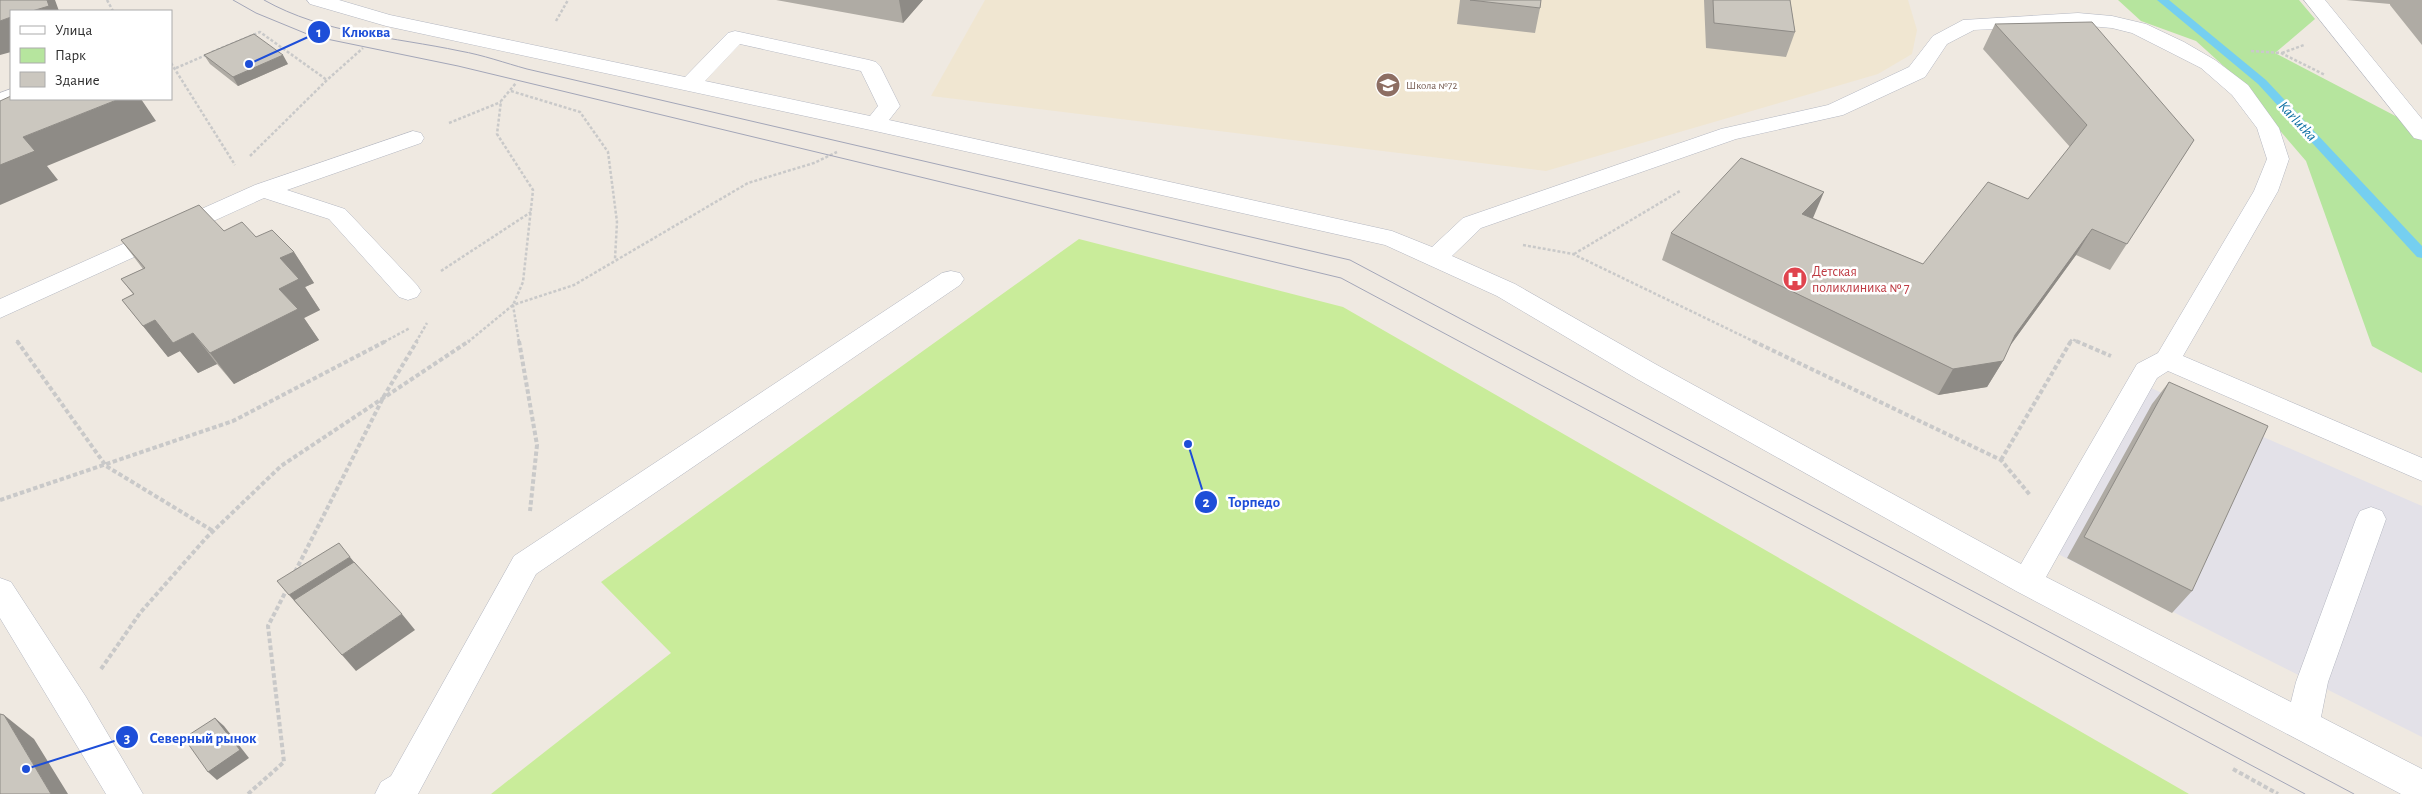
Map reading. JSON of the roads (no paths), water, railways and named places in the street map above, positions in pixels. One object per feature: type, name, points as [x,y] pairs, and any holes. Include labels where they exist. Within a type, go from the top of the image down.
[{"type":"lane","points":[[317,0],[386,20],[875,124],[1392,238],[1506,290],[1655,376],[2027,582],[2422,788]]},
{"type":"lane","points":[[2314,0],[2422,134]]},
{"type":"lane","points":[[1435,258],[1472,223],[1729,134],[1835,110],[1917,72],[1940,40],[1970,24],[2078,19],[2112,22],[2140,28],[2177,46],[2208,64],[2240,90],[2268,128],[2278,159],[2266,191],[2167,360],[2147,371],[2027,582]]},
{"type":"lane","points":[[690,85],[735,38],[870,66],[889,106],[875,124]]},
{"type":"lane","points":[[0,309],[263,190],[413,138]]},
{"type":"lane","points":[[263,190],[337,214],[408,292]]},
{"type":"lane","points":[[401,792],[525,565],[951,279]]},
{"type":"lane","points":[[2167,360],[2422,470]]},
{"type":"lane","points":[[2302,725],[2312,682],[2371,519]]},
{"type":"lane","points":[[0,591],[74,708],[125,794]]},
{"type":"waterway","name":"Karlutka","points":[[2162,0],[2262,82],[2422,254]]},
{"type":"tram line","points":[[233,0],[256,13],[312,36],[458,66],[1341,278],[2305,794]]},
{"type":"tram line","points":[[264,0],[311,20],[360,33],[469,53],[527,69],[1350,260],[2354,794]]},
{"type":"place","name":"Клюква","points":[[249,64]]},
{"type":"place","name":"Школа №72","points":[[1388,85]]},
{"type":"place","name":"Детская поликлиника № 7","points":[[1795,279]]},
{"type":"place","name":"Торпедо","points":[[1188,444]]},
{"type":"place","name":"Северный рынок","points":[[26,769]]}]
